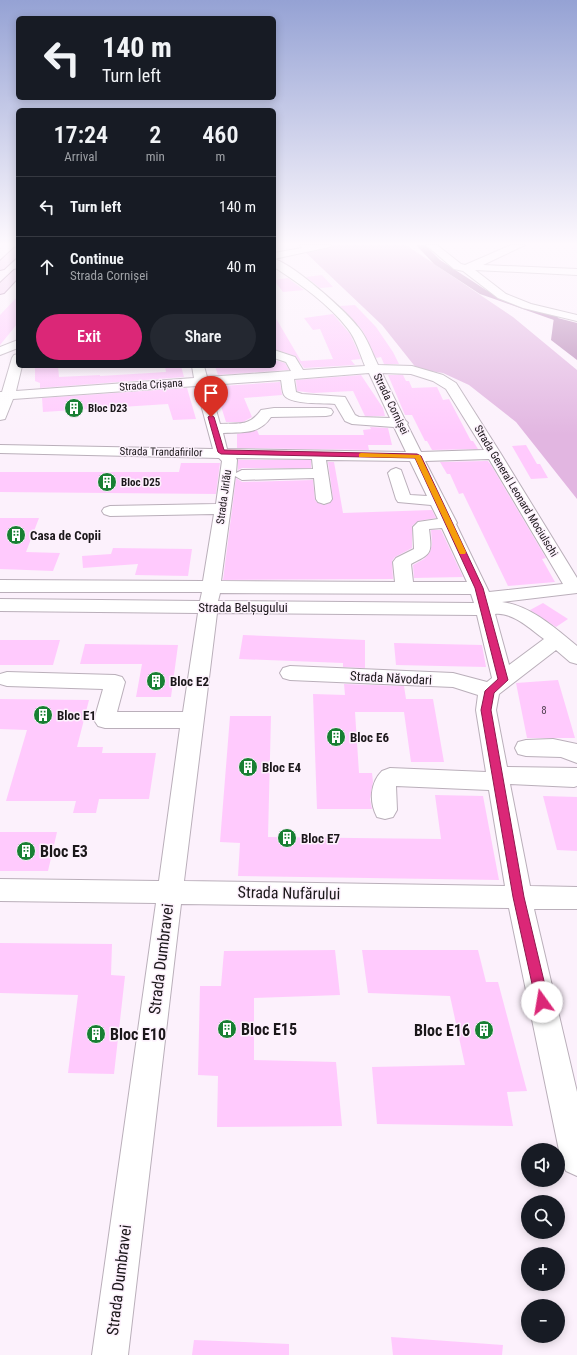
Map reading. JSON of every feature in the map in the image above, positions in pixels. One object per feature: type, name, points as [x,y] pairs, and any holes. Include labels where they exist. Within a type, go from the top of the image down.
[{"type":"street","name":"Strada Cornișei","points":[[334,308],[354,329],[449,523],[482,598],[496,686]]},
{"type":"street","points":[[536,308],[577,318]]},
{"type":"street","points":[[0,351],[16,345]]},
{"type":"street","points":[[276,355],[290,360],[293,375],[290,394],[300,398]]},
{"type":"street","points":[[0,416],[4,396],[16,365]]},
{"type":"street","name":"Strada Crișana","points":[[4,396],[200,373],[293,375],[374,369]]},
{"type":"street","name":"Strada General Leonard Mociulschi","points":[[374,369],[412,370],[438,378],[451,386],[574,579],[572,589],[482,598]]},
{"type":"street","points":[[0,371],[14,372]]},
{"type":"street","name":"Strada Jirlău","points":[[200,373],[221,452],[230,460],[211,597]]},
{"type":"street","points":[[262,418],[258,403],[260,401],[300,398],[340,400],[350,418],[358,421],[401,423]]},
{"type":"street","points":[[214,429],[250,427],[260,422],[266,413],[346,412]]},
{"type":"street","name":"Strada Trandafirilor","points":[[0,449],[417,456],[494,454]]},
{"type":"street","points":[[318,454],[324,499]]},
{"type":"street","points":[[242,475],[321,473]]},
{"type":"street","points":[[396,473],[404,499],[438,501]]},
{"type":"street","points":[[110,511],[222,509]]},
{"type":"street","points":[[405,588],[402,562],[421,552],[423,548],[421,527],[424,525],[449,523]]},
{"type":"street","name":"Strada Belșugului","points":[[0,586],[211,597],[482,598]]},
{"type":"street","name":"Strada Belșugului","points":[[0,605],[405,588],[482,598]]},
{"type":"street","name":"Strada Dumbravei","points":[[110,1355],[192,720],[211,597]]},
{"type":"street","points":[[482,598],[520,613],[577,657]]},
{"type":"street","points":[[556,640],[496,686],[486,710],[519,897],[572,1108],[577,1160]]},
{"type":"street","name":"Strada Năvodari","points":[[290,673],[453,680],[472,684],[496,686]]},
{"type":"street","points":[[7,680],[115,682],[105,720],[192,720]]},
{"type":"street","points":[[526,748],[566,749],[577,755]]},
{"type":"street","points":[[385,810],[383,789],[386,781],[390,777],[577,777]]},
{"type":"street","name":"Strada Nufărului","points":[[0,891],[577,898]]},
{"type":"shaded area","points":[[364,308],[500,308],[513,317],[577,370],[577,499],[516,422],[469,385],[443,373],[417,369],[382,325]]},
{"type":"shaded area","points":[[554,317],[577,323],[577,360],[551,340]]},
{"type":"building","points":[[6,308],[16,308],[16,325],[0,345],[0,315]]},
{"type":"building","points":[[342,308],[358,308],[376,327],[393,352],[399,364],[384,364],[381,357],[376,358],[362,330]]},
{"type":"building","points":[[333,314],[350,334],[361,359],[351,360],[355,365],[304,368],[295,356],[276,350],[276,318],[301,361],[333,359],[320,329],[313,330],[304,318]]},
{"type":"building","points":[[276,361],[285,363],[289,370],[218,375],[216,368],[276,368]]},
{"type":"building","points":[[35,368],[58,368],[59,377],[166,372],[165,368],[182,368],[184,377],[40,388],[40,383],[35,381]]},
{"type":"building","points":[[361,375],[383,408],[385,416],[365,416],[353,391],[313,393],[297,391],[296,380]]},
{"type":"building","points":[[388,375],[403,375],[406,381],[409,381],[412,388],[437,387],[443,400],[449,399],[471,441],[473,441],[478,449],[432,450],[427,441],[425,441],[412,415],[405,415]]},
{"type":"building","points":[[280,382],[282,395],[244,398],[252,417],[243,422],[226,422],[219,400],[225,399],[222,386]]},
{"type":"building","name":"Bloc D23","points":[[187,388],[196,419],[173,420],[168,404],[43,412],[42,398]]},
{"type":"building","points":[[370,427],[388,428],[392,445],[368,445],[369,450],[237,448],[237,434],[257,430],[259,435],[364,435],[363,430],[371,429]]},
{"type":"building","points":[[526,445],[537,464],[540,464],[548,478],[531,479],[512,446]]},
{"type":"building","points":[[238,460],[311,460],[311,468],[242,468],[238,470]]},
{"type":"building","points":[[488,461],[546,558],[542,559],[555,582],[508,586],[463,493],[459,494],[450,474],[447,474],[440,462]]},
{"type":"building","points":[[328,462],[334,462],[343,513],[432,510],[436,518],[418,521],[412,526],[412,548],[395,557],[392,561],[393,579],[223,580],[236,478],[242,482],[313,480],[315,500],[324,505],[330,503],[333,499]]},
{"type":"building","name":"Bloc D25","points":[[181,463],[220,463],[216,494],[0,492],[0,472],[179,472]]},
{"type":"building","name":"Casa de Copii","points":[[0,518],[39,518],[26,552],[60,553],[53,571],[0,569]]},
{"type":"building","points":[[431,530],[441,530],[463,577],[414,578],[413,565],[424,559],[430,552],[432,544]]},
{"type":"building","points":[[113,548],[192,549],[188,576],[135,575],[138,564],[83,568],[82,556],[111,554]]},
{"type":"building","points":[[543,603],[568,619],[556,627],[530,610]]},
{"type":"building","points":[[243,635],[365,640],[365,668],[343,667],[343,663],[239,659]]},
{"type":"building","points":[[0,640],[60,640],[53,665],[0,665]]},
{"type":"building","points":[[394,643],[482,645],[486,667],[396,665]]},
{"type":"building","name":"Bloc E2","points":[[85,644],[178,645],[171,697],[136,697],[142,664],[80,664]]},
{"type":"building","points":[[558,680],[575,738],[527,738],[516,683]]},
{"type":"building","name":"Bloc E6","points":[[344,684],[404,686],[406,699],[433,699],[444,762],[411,762],[404,712],[355,712],[359,773],[372,773],[373,782],[370,799],[372,809],[317,809],[313,694],[345,695]]},
{"type":"building","points":[[0,699],[89,700],[77,747],[103,747],[102,753],[156,753],[149,799],[99,799],[96,813],[73,813],[76,801],[6,801],[27,730],[0,729]]},
{"type":"building","name":"Bloc E7","points":[[230,716],[271,716],[268,837],[441,839],[435,795],[483,796],[499,880],[238,876],[240,843],[220,842]]},
{"type":"building","points":[[543,796],[577,797],[577,851],[557,850]]},
{"type":"building","name":"Bloc E3","points":[[0,832],[57,832],[48,871],[0,871]]},
{"type":"building","name":"Bloc E10","points":[[0,943],[112,944],[111,975],[125,976],[114,1074],[68,1073],[78,995],[0,993]]},
{"type":"building","name":"Bloc E15","points":[[335,950],[340,995],[254,998],[254,1060],[336,1062],[342,1126],[217,1127],[218,1076],[198,1075],[200,986],[221,986],[224,951]]},
{"type":"building","name":"Bloc E16","points":[[362,950],[478,950],[486,982],[498,982],[527,1091],[507,1092],[513,1126],[377,1124],[372,1067],[465,1065],[450,996],[368,993]]},
{"type":"building","points":[[391,1337],[503,1345],[502,1355],[393,1355]]},
{"type":"building","points":[[194,1340],[289,1344],[289,1355],[192,1355]]},
{"type":"waterway","points":[[529,308],[554,317]]},
{"type":"slow traffic","points":[[361,455],[417,456],[462,552]]},
{"type":"place","name":"Bloc D23","points":[[74,408]]},
{"type":"place","name":"Bloc D25","points":[[107,482]]},
{"type":"place","name":"Casa de Copii","points":[[16,535]]},
{"type":"place","name":"Bloc E2","points":[[156,681]]},
{"type":"place","name":"Bloc E1","points":[[43,715]]},
{"type":"place","name":"Bloc E6","points":[[336,737]]},
{"type":"place","name":"Bloc E4","points":[[248,767]]},
{"type":"place","name":"Bloc E7","points":[[287,838]]},
{"type":"place","name":"Bloc E3","points":[[26,851]]},
{"type":"place","name":"Bloc E15","points":[[227,1029]]},
{"type":"place","name":"Bloc E16","points":[[484,1030]]},
{"type":"place","name":"Bloc E10","points":[[96,1034]]},
{"type":"route","points":[[211,417],[221,452],[417,456],[479,588],[503,680],[489,691],[486,710],[519,897],[542,1002]]}]
